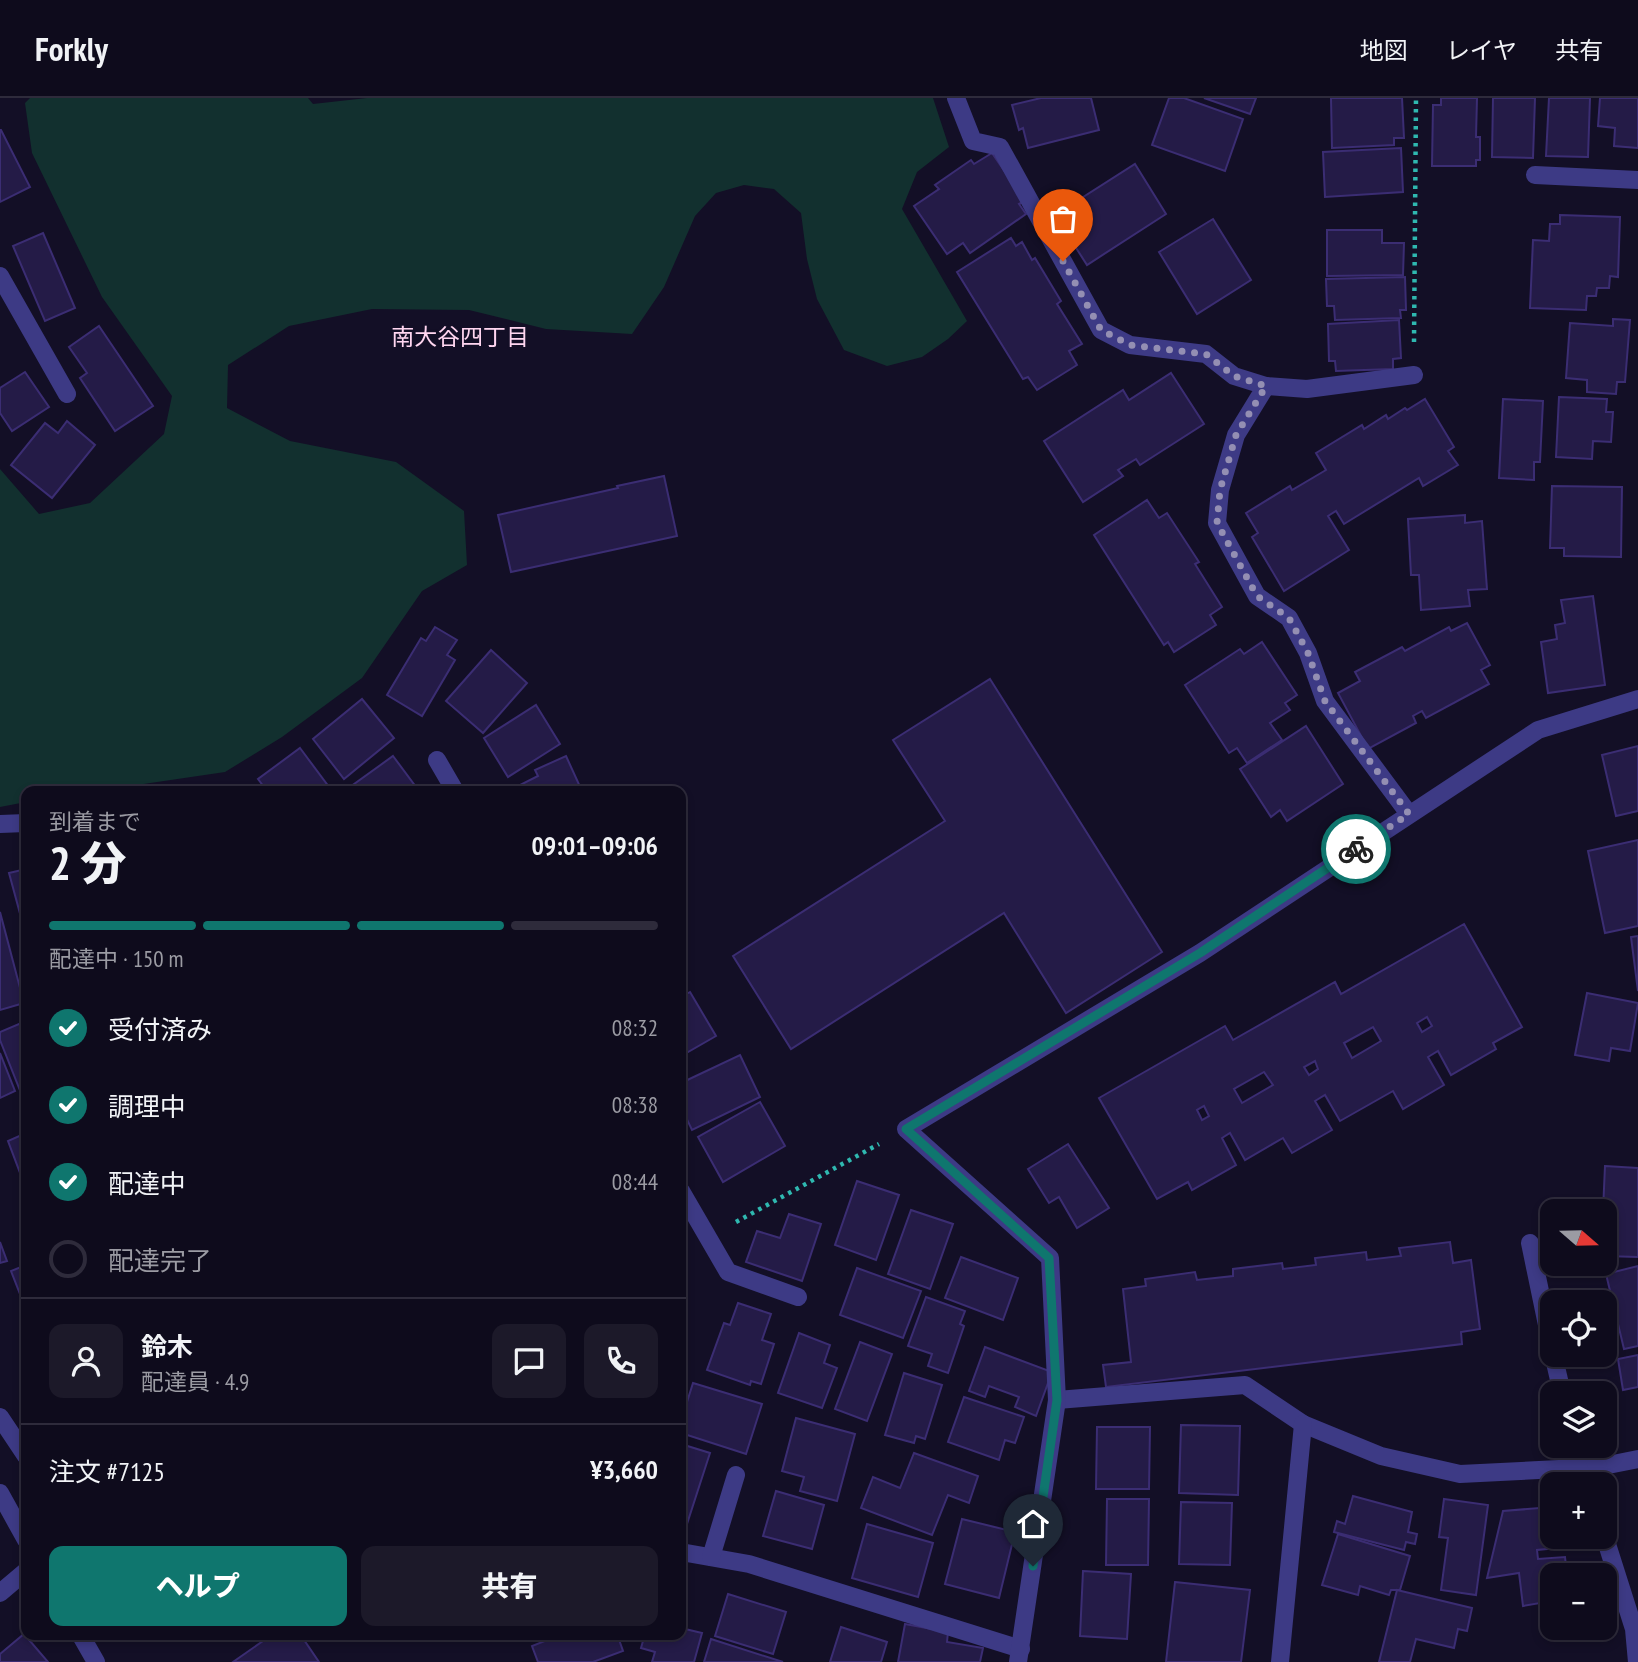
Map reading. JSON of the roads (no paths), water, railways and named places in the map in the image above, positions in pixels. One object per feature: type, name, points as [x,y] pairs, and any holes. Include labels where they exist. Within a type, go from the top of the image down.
[{"type":"street","points":[[956,98],[973,141],[1000,147],[1101,330],[1130,345],[1206,354],[1234,376],[1266,386],[1307,389],[1414,375]]},
{"type":"street","points":[[1535,175],[1638,180]]},
{"type":"street","points":[[0,276],[67,394]]},
{"type":"street","points":[[1266,386],[1236,435],[1220,490],[1217,523],[1257,596],[1289,618],[1308,653],[1325,701],[1409,814]]},
{"type":"street","points":[[686,1553],[749,1564],[1020,1655],[1057,1400],[1049,1258],[906,1129],[1200,953],[1538,730],[1638,699]]},
{"type":"street","points":[[437,760],[452,786]]},
{"type":"street","points":[[0,824],[21,823]]},
{"type":"street","points":[[686,1200],[728,1272],[798,1297]]},
{"type":"street","points":[[1530,1243],[1540,1291]]},
{"type":"street","points":[[1057,1400],[1245,1385],[1303,1424],[1381,1456],[1460,1474],[1540,1475]]},
{"type":"street","points":[[0,1417],[21,1448]]},
{"type":"street","points":[[1280,1662],[1303,1424]]},
{"type":"street","points":[[1609,1472],[1638,1460]]},
{"type":"street","points":[[711,1557],[736,1475]]},
{"type":"street","points":[[0,1493],[21,1531]]},
{"type":"street","points":[[1609,1549],[1634,1629],[1637,1662]]},
{"type":"street","points":[[0,1593],[21,1574]]},
{"type":"street","points":[[83,1640],[96,1662]]},
{"type":"district","name":"南大谷四丁目","points":[[460,337]]}]
